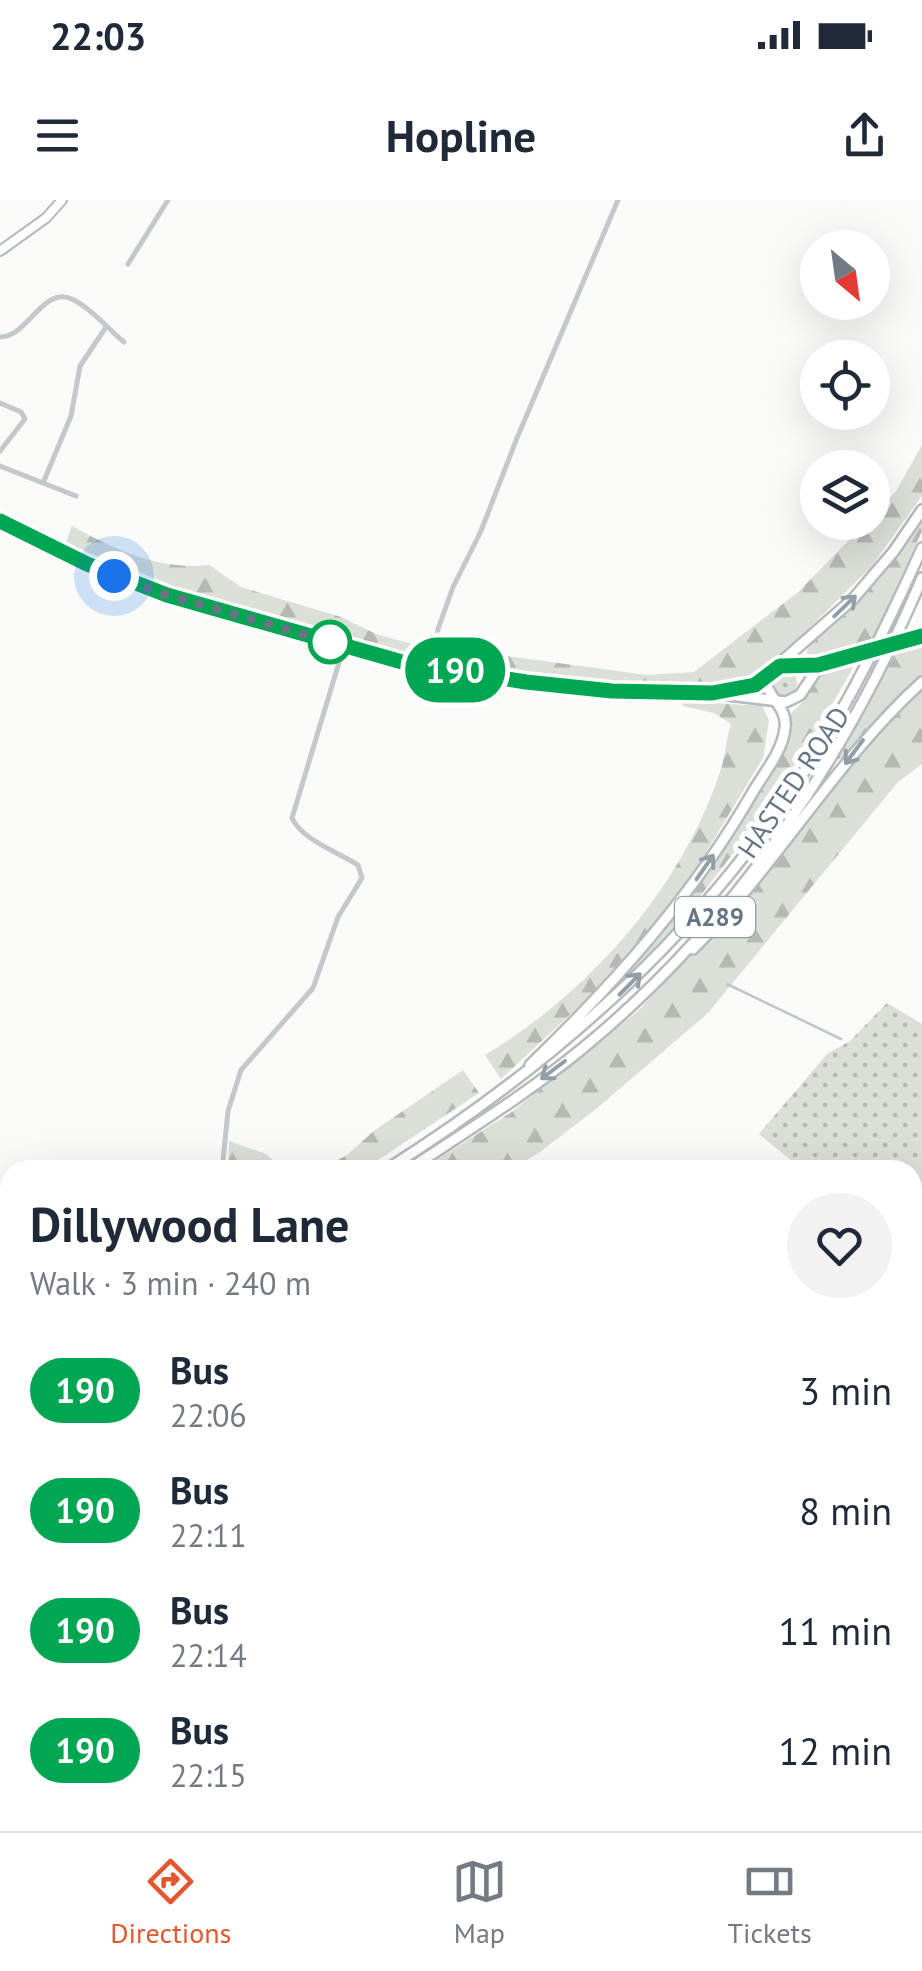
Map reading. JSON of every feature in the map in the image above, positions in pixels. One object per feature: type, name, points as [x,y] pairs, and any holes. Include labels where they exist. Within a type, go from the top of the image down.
[{"type":"main road","points":[[1,248],[44,219],[62,200]]},
{"type":"main road","points":[[776,700],[768,692],[769,675],[853,599],[922,510]]},
{"type":"main road","points":[[0,521],[138,585],[344,646],[432,666],[612,691],[712,693],[791,702],[818,670],[922,636]]},
{"type":"main road","name":"HASTED ROAD","points":[[401,1160],[499,1094],[608,1006],[740,862],[838,717],[922,548]]},
{"type":"main road","name":"HASTED ROAD","points":[[423,1160],[583,1048],[678,958],[742,886],[812,791],[861,706],[922,578]]},
{"type":"main road","points":[[712,693],[746,688],[784,665],[844,659]]},
{"type":"main road","points":[[794,667],[802,675],[804,685]]},
{"type":"main road","name":"A289","points":[[583,1048],[632,1011],[700,943],[769,863],[862,740],[922,682]]},
{"type":"main road","name":"A289","points":[[499,1094],[621,974],[711,860],[783,736],[784,715],[776,700]]},
{"type":"street","points":[[128,264],[168,200]]},
{"type":"street","points":[[432,666],[438,629],[453,588],[481,531],[618,200]]},
{"type":"street","points":[[0,336],[14,334],[48,301],[62,296],[76,301],[124,342]]},
{"type":"street","points":[[43,484],[71,416],[80,366],[106,326]]},
{"type":"street","points":[[0,404],[21,412],[24,419],[0,451]]},
{"type":"street","points":[[0,466],[76,496]]},
{"type":"street","points":[[223,1160],[228,1111],[240,1070],[313,988],[338,917],[362,878],[358,865],[296,826],[292,818],[344,646]]},
{"type":"green space","points":[[922,445],[922,496],[871,567],[760,677],[736,685],[660,689],[598,685],[435,663],[277,620],[90,559],[65,545],[72,526],[120,550],[155,561],[209,565],[241,587],[423,647],[433,642],[446,648],[647,675],[694,672],[797,593],[849,540],[890,540],[890,497]]},
{"type":"green space","points":[[922,521],[922,531],[871,643],[806,658],[808,645],[871,588]]},
{"type":"green space","points":[[922,641],[922,675],[842,758],[834,760],[900,646]]},
{"type":"green space","points":[[843,664],[853,668],[791,771],[672,930],[667,924],[743,817],[776,759],[791,713],[804,701],[816,677]]},
{"type":"green space","points":[[784,670],[793,674],[797,683],[793,692],[784,696],[775,692],[771,683],[775,674]]},
{"type":"green space","points":[[922,689],[922,764],[898,782],[708,1013],[596,1109],[527,1160],[437,1160],[513,1111],[638,1011],[768,871],[845,769]]},
{"type":"green space","points":[[680,701],[762,706],[769,720],[763,758],[682,892],[592,994],[501,1079],[485,1055],[561,1000],[628,933],[683,855],[704,813],[721,769],[731,724],[714,713],[683,706]]},
{"type":"green space","points":[[667,924],[672,930],[636,970],[596,1004]]},
{"type":"green space","points":[[887,1003],[922,1024],[922,1160],[791,1160],[759,1134],[827,1054],[850,1041]]},
{"type":"green space","points":[[463,1070],[479,1093],[378,1160],[338,1160]]},
{"type":"green space","points":[[229,1141],[272,1160],[228,1160]]},
{"type":"waterway","points":[[727,984],[841,1039]]},
{"type":"bus line","name":"190","points":[[0,521],[87,564],[167,595],[402,662],[526,682],[650,694],[712,693],[755,685],[780,666],[818,665],[922,636]]},
{"type":"route","points":[[114,576],[330,642]]}]
